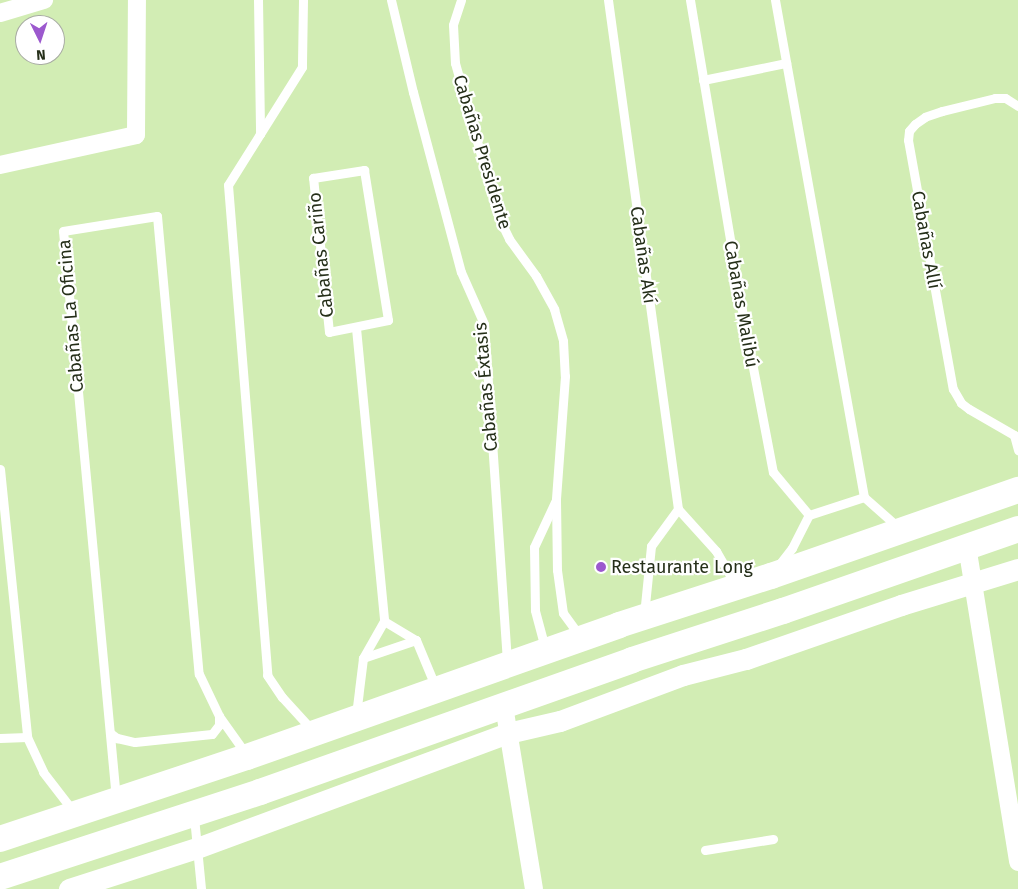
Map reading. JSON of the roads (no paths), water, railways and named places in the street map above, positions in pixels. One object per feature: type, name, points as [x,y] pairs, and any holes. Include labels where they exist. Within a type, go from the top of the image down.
[{"type":"main road","points":[[0,839],[247,757],[644,617],[770,576],[1018,490]]},
{"type":"main road","points":[[0,878],[193,814],[632,660],[784,611],[1018,529]]},
{"type":"street","points":[[0,13],[44,0]]},
{"type":"street","points":[[0,165],[136,135],[137,0]]},
{"type":"street","points":[[967,546],[1018,862]]},
{"type":"street","points":[[69,889],[197,848],[508,733],[560,721],[683,675],[746,658],[901,605],[1018,569]]},
{"type":"street","points":[[504,706],[534,889]]},
{"type":"lane","points":[[258,0],[260,134]]},
{"type":"lane","points":[[303,0],[302,67],[228,185],[267,675],[282,697],[315,733]]},
{"type":"lane","name":"Cabañas Éxtasis","points":[[391,0],[412,92],[461,272],[484,324],[508,666]]},
{"type":"lane","name":"Cabañas Presidente","points":[[461,0],[453,25],[455,63],[498,216],[509,239],[550,302],[559,321],[562,334],[565,376],[556,500],[557,570],[563,613],[582,639]]},
{"type":"lane","name":"Cabañas Akí","points":[[608,0],[678,509]]},
{"type":"lane","name":"Cabañas Malibú","points":[[690,0],[742,310],[773,472],[809,515]]},
{"type":"lane","points":[[775,0],[864,497],[902,530]]},
{"type":"lane","points":[[703,80],[786,63]]},
{"type":"lane","name":"Cabañas Allí","points":[[1018,106],[1005,98],[995,98],[942,111],[915,124],[909,131],[908,140],[953,389],[961,403],[969,409],[1016,433],[1018,450]]},
{"type":"lane","name":"Cabañas Cariño","points":[[364,170],[388,320],[356,328],[329,332],[313,178],[364,170]]},
{"type":"lane","name":"Cabañas La Oficina","points":[[116,800],[63,231],[158,216],[199,674],[219,716],[247,757]]},
{"type":"lane","name":"Cabañas Cariño","points":[[356,328],[384,621]]},
{"type":"lane","points":[[0,469],[27,737],[43,772],[75,813]]},
{"type":"lane","points":[[770,576],[792,548],[809,515],[864,497]]},
{"type":"lane","name":"Cabañas Presidente","points":[[546,652],[535,610],[534,547],[556,500]]},
{"type":"lane","points":[[644,617],[651,546],[678,509],[716,551],[736,586]]},
{"type":"lane","points":[[356,719],[363,658],[384,621],[416,640],[437,690]]},
{"type":"lane","points":[[363,658],[416,640]]},
{"type":"lane","points":[[110,733],[117,738],[135,742],[212,734],[220,725],[219,716]]},
{"type":"lane","points":[[0,738],[27,737]]},
{"type":"lane","points":[[193,814],[200,889]]},
{"type":"lane","points":[[705,850],[773,839]]},
{"type":"place","name":"Restaurante Long","points":[[601,567]]}]
